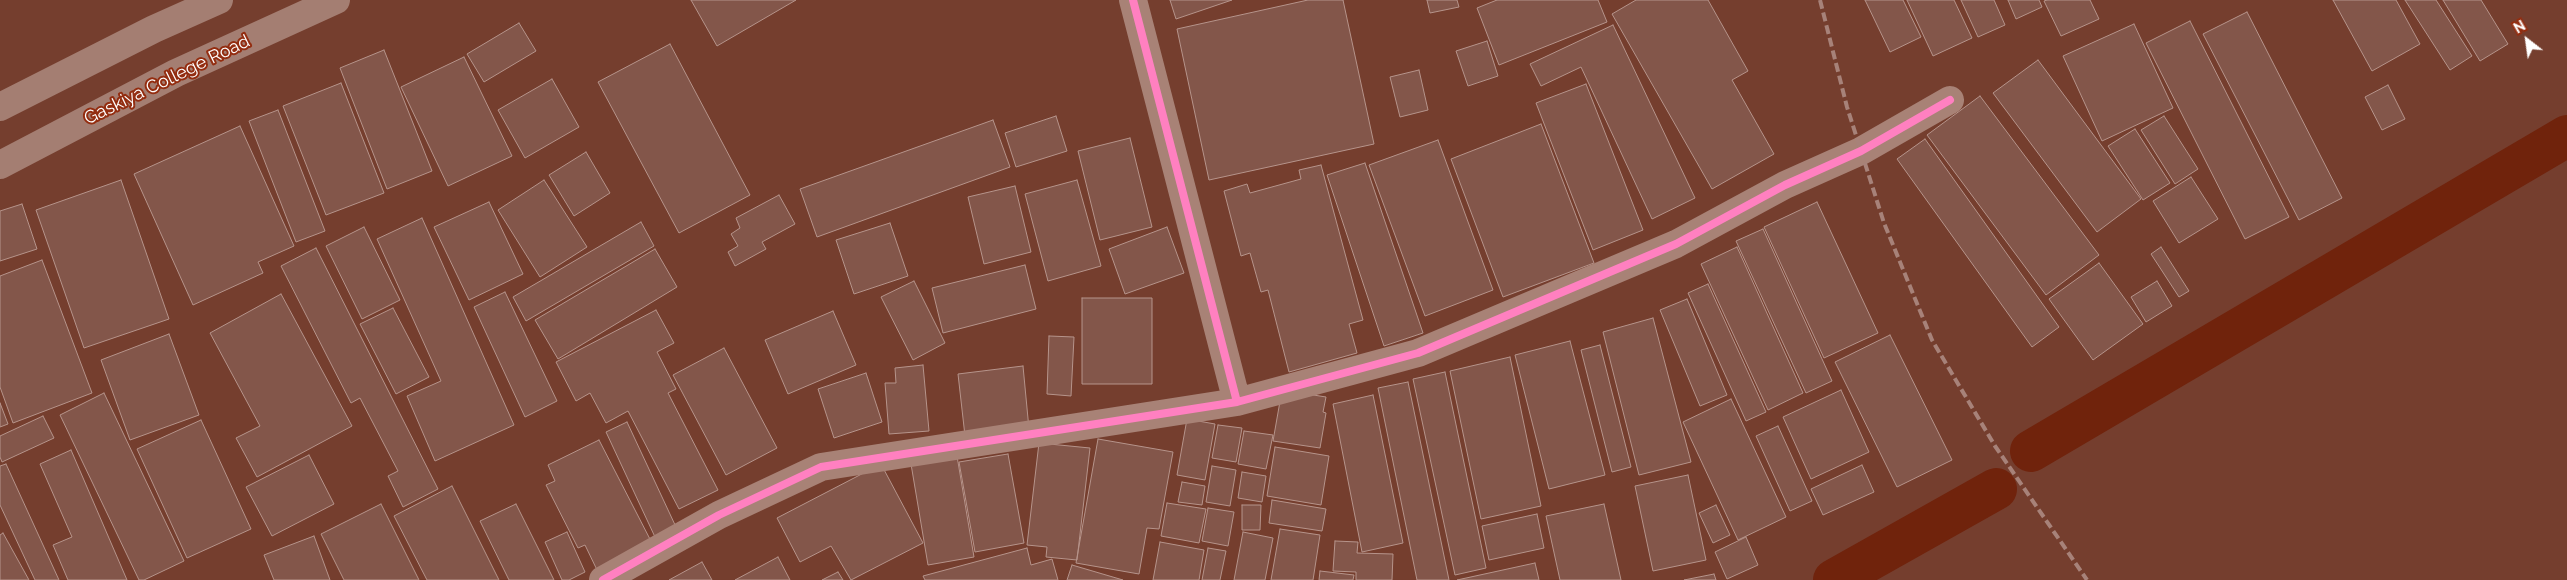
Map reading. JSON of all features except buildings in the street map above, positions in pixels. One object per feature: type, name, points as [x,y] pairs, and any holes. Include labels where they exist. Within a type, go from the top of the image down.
[{"type":"main road","points":[[0,107],[154,29],[219,0]]},
{"type":"main road","name":"Gaskiya College Road","points":[[0,165],[176,73],[336,0]]},
{"type":"street","points":[[1132,0],[1237,402]]},
{"type":"street","points":[[603,580],[719,515],[821,467],[1237,402],[1418,353],[1676,244],[1785,185],[1861,151],[1950,100]]},
{"type":"waterway","points":[[2031,451],[2567,136]]},
{"type":"waterway","points":[[1834,580],[1996,489]]},
{"type":"railway","points":[[1820,0],[1847,107],[1884,223],[1932,340],[1995,446],[2087,580]]},
{"type":"cycle path","points":[[1133,0],[1237,402]]},
{"type":"cycle path","points":[[603,580],[719,515],[821,467],[1237,402],[1418,353],[1676,244],[1785,185],[1861,151],[1950,100]]}]
